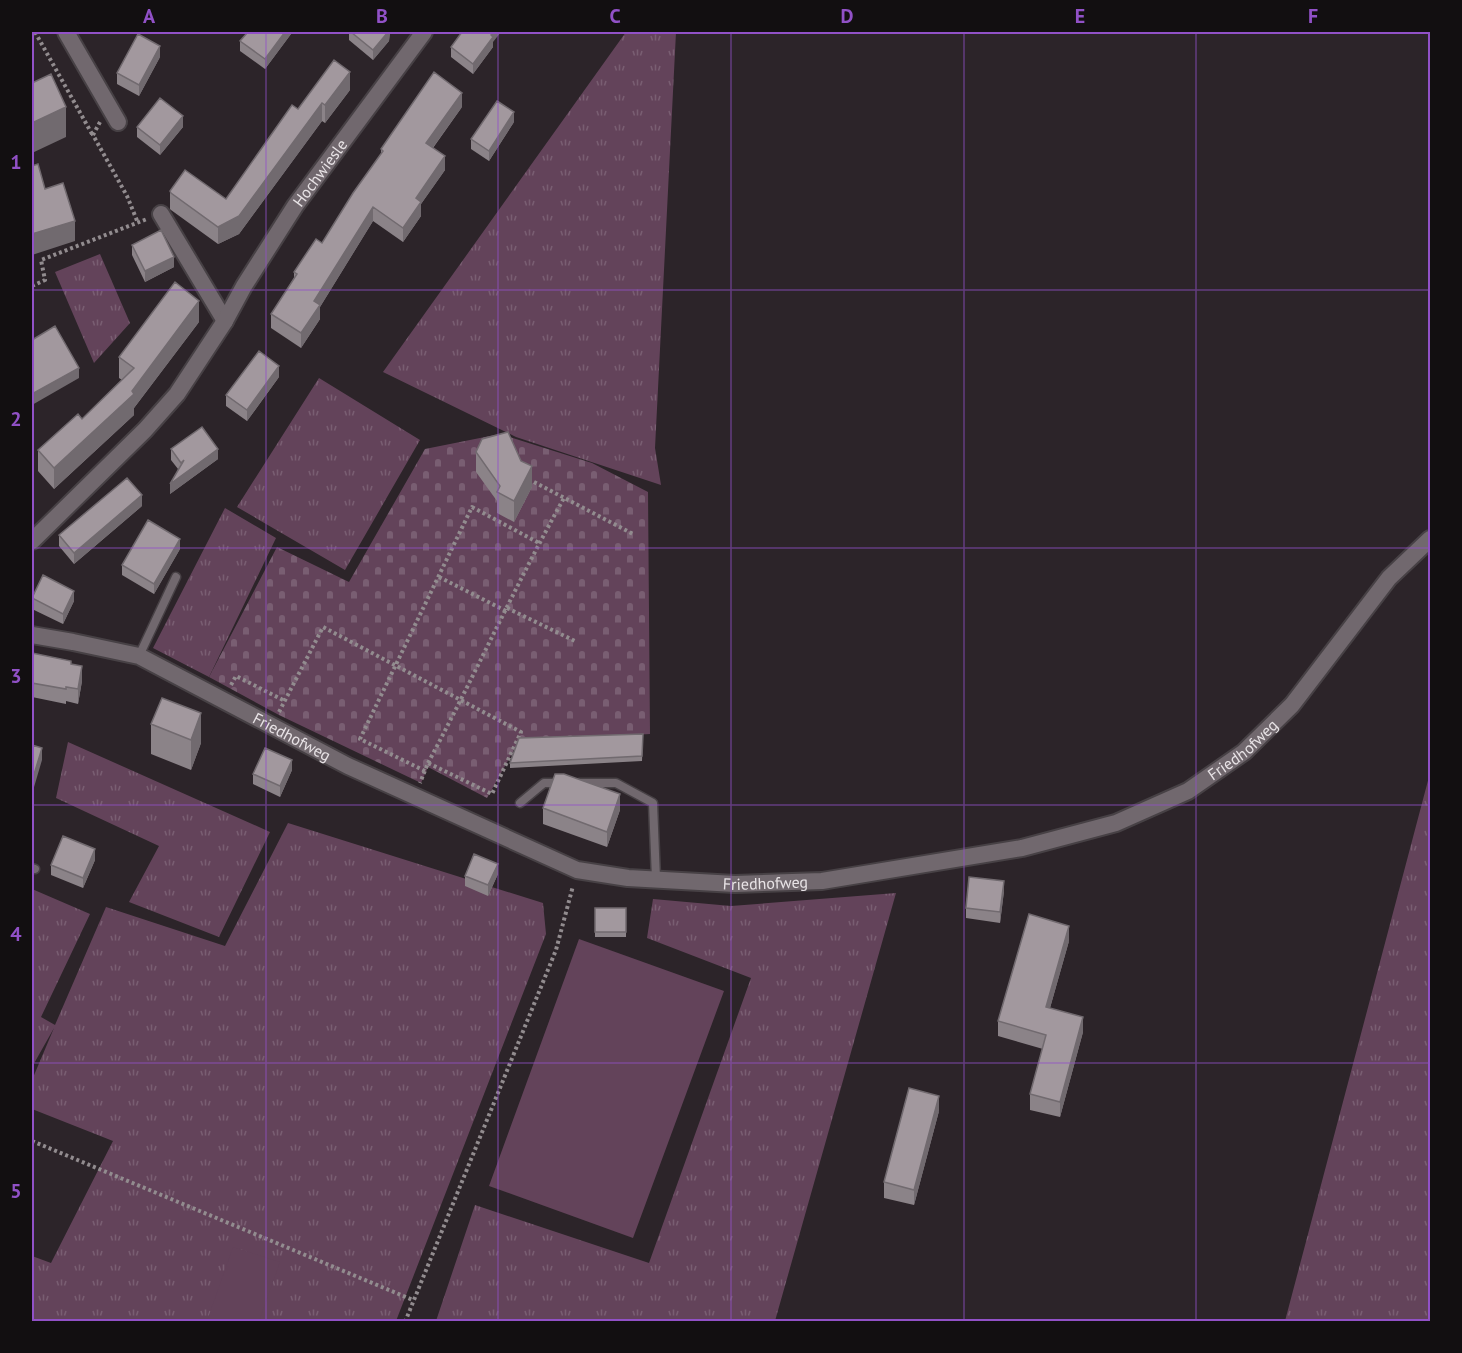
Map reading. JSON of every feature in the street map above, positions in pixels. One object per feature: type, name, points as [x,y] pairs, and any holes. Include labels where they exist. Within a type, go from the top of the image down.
[{"type":"street","points":[[66,32],[118,122]]},
{"type":"street","name":"Hochwiesle","points":[[33,532],[145,430],[177,394],[225,321],[244,286],[295,206],[424,32]]},
{"type":"street","points":[[161,214],[225,321]]},
{"type":"street","name":"Friedhofweg","points":[[32,635],[139,656],[348,766],[578,870],[628,878],[735,884],[822,881],[1023,848],[1116,823],[1188,791],[1244,752],[1292,705],[1389,578],[1431,539]]},
{"type":"lane","points":[[139,656],[176,577]]},
{"type":"lane","points":[[520,803],[544,783],[616,783],[653,803],[656,879]]},
{"type":"path","points":[[35,32],[127,196],[138,223]]},
{"type":"path","points":[[93,135],[109,106]]},
{"type":"path","points":[[32,286],[45,280],[40,260],[161,214]]},
{"type":"path","points":[[534,482],[633,534]]},
{"type":"path","points":[[414,796],[538,543],[564,498]]},
{"type":"path","points":[[425,771],[360,739],[472,507],[538,543]]},
{"type":"path","points":[[439,577],[577,642]]},
{"type":"path","points":[[272,726],[323,627],[521,732],[492,794],[429,763]]},
{"type":"path","points":[[223,701],[236,676],[285,701]]},
{"type":"path","points":[[405,1322],[556,950],[578,870]]},
{"type":"path","points":[[32,1141],[413,1300]]},
{"type":"green space","points":[[626,32],[676,32],[655,448],[661,485],[516,437],[383,372]]},
{"type":"green space","points":[[100,254],[130,323],[94,363],[55,272]]},
{"type":"green space","points":[[319,378],[420,440],[345,570],[237,507]]},
{"type":"green space","points":[[500,434],[592,463],[648,492],[650,734],[519,741],[487,798],[428,767],[421,783],[279,715],[209,677],[277,547],[349,582],[425,449]]},
{"type":"green space","points":[[225,508],[276,538],[209,677],[153,648]]},
{"type":"green space","points":[[68,742],[270,832],[219,937],[129,902],[159,846],[56,798]]},
{"type":"green space","points":[[1430,773],[1430,1321],[1285,1321]]},
{"type":"green space","points":[[288,823],[543,903],[546,934],[396,1321],[32,1321],[32,1256],[51,1263],[113,1141],[32,1109],[32,1080],[54,1028],[32,1067],[32,889],[90,914],[41,1017],[55,1025],[106,907],[225,946]]},
{"type":"green space","points":[[896,893],[775,1321],[436,1321],[475,1205],[649,1263],[751,978],[647,938],[653,899],[731,906]]},
{"type":"green space","points":[[579,939],[724,991],[633,1238],[489,1186]]},
{"type":"green space","points":[[233,1247],[280,1262],[259,1321],[207,1321]]},
{"type":"building","points":[[248,32],[285,32],[265,59],[240,41]]},
{"type":"building","points":[[351,32],[388,32],[373,50]]},
{"type":"building","points":[[462,32],[493,32],[491,35],[493,37],[473,64],[451,47]]},
{"type":"building","points":[[138,34],[160,46],[139,85],[117,73]]},
{"type":"building","points":[[334,60],[350,72],[325,105],[322,103],[239,216],[218,227],[171,193],[170,191],[185,170],[226,199],[292,105],[298,109]]},
{"type":"building","points":[[434,72],[462,93],[426,143],[445,156],[416,198],[421,202],[403,228],[373,207],[314,301],[320,305],[301,333],[271,314],[297,274],[294,272],[316,239],[322,243],[383,151],[381,149]]},
{"type":"building","points":[[51,74],[66,107],[32,123],[32,83]]},
{"type":"building","points":[[160,98],[183,116],[160,145],[137,127]]},
{"type":"building","points":[[497,101],[514,112],[489,151],[471,139]]},
{"type":"building","points":[[38,164],[45,189],[63,183],[75,221],[32,234],[32,166]]},
{"type":"building","points":[[161,230],[174,257],[145,271],[132,245]]},
{"type":"building","points":[[175,282],[199,301],[132,391],[134,394],[54,468],[38,450],[78,414],[82,419],[134,368],[119,357]]},
{"type":"building","points":[[55,326],[79,368],[32,394],[32,340]]},
{"type":"building","points":[[259,351],[279,366],[247,410],[226,395]]},
{"type":"building","points":[[202,427],[218,449],[170,484],[184,460],[181,463],[171,449]]},
{"type":"building","points":[[508,432],[521,461],[532,466],[514,501],[497,492],[500,486],[476,452],[482,439]]},
{"type":"building","points":[[127,478],[142,495],[74,553],[59,535]]},
{"type":"building","points":[[148,520],[180,539],[154,584],[122,565]]},
{"type":"building","points":[[43,575],[74,591],[63,614],[32,598]]},
{"type":"building","points":[[32,653],[71,661],[71,664],[82,666],[78,689],[32,683]]},
{"type":"building","points":[[162,698],[201,713],[191,740],[151,724]]},
{"type":"building","points":[[643,734],[642,756],[510,763],[519,738]]},
{"type":"building","points":[[32,745],[42,748],[32,781]]},
{"type":"building","points":[[265,748],[292,760],[280,786],[253,774]]},
{"type":"building","points":[[555,774],[564,774],[620,794],[607,832],[543,808]]},
{"type":"building","points":[[63,836],[95,849],[83,878],[51,865]]},
{"type":"building","points":[[474,854],[498,864],[488,885],[465,876]]},
{"type":"building","points":[[969,877],[1004,881],[1000,912],[966,908]]},
{"type":"building","points":[[595,908],[626,908],[626,932],[595,932]]},
{"type":"building","points":[[1029,914],[1069,926],[1046,1007],[1083,1017],[1060,1102],[1030,1094],[1046,1035],[998,1021]]},
{"type":"building","points":[[909,1088],[939,1096],[914,1190],[884,1182]]}]
